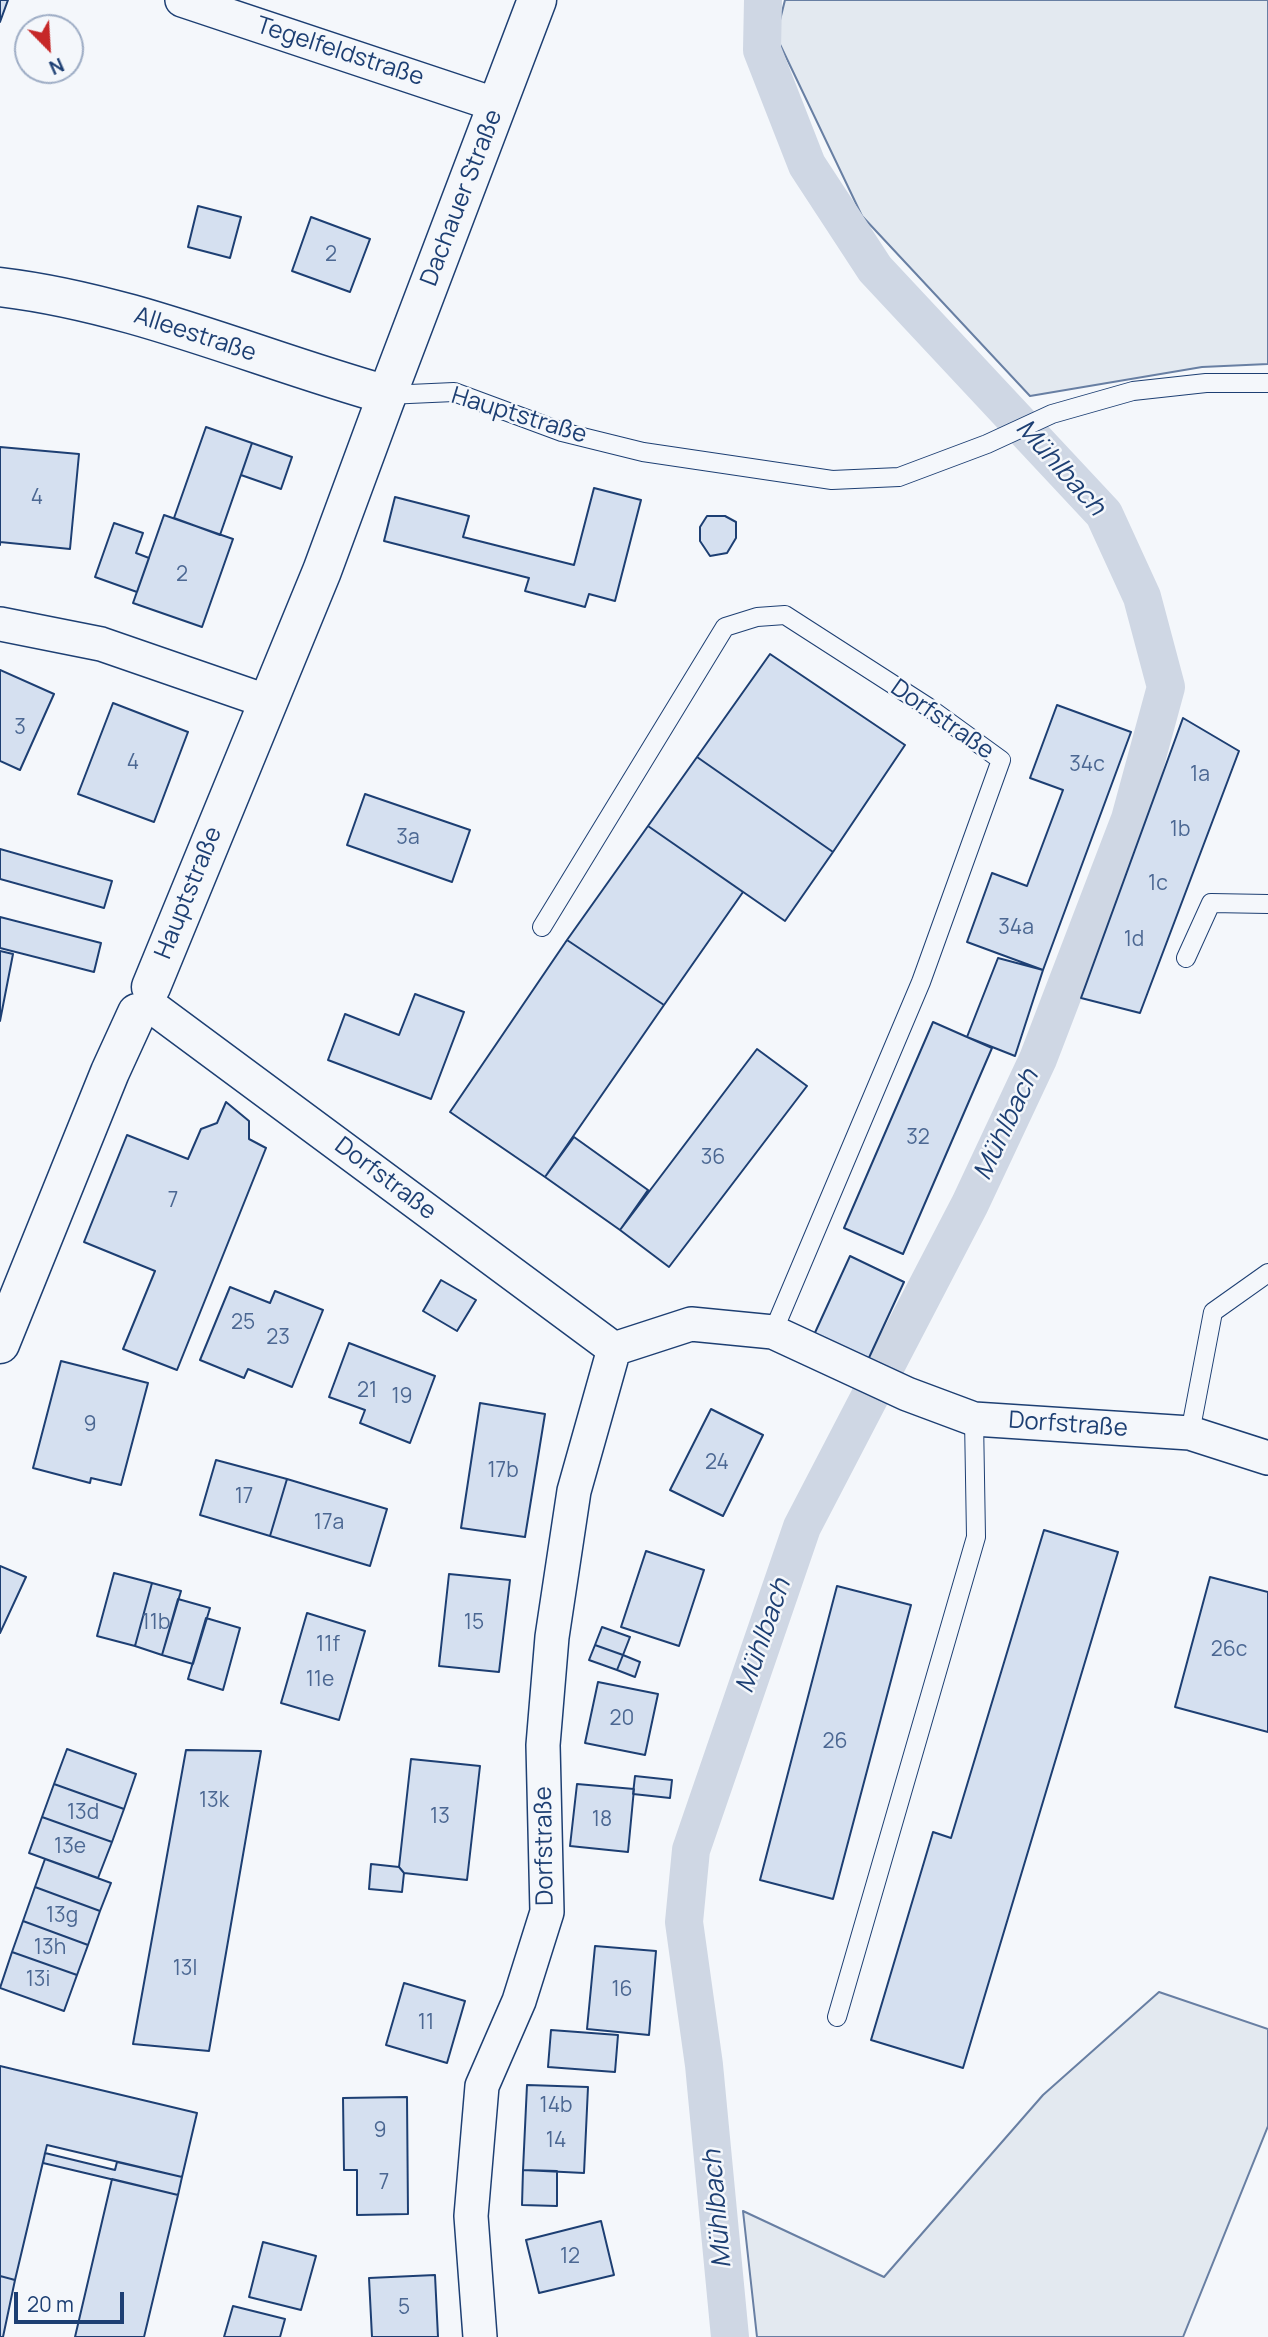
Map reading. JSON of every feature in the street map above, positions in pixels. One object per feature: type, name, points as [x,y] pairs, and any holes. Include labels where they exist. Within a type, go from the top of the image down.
[{"type":"street","name":"Tegelfeldstraße","points":[[182,0],[497,105]]},
{"type":"street","name":"Dachauer Straße","points":[[387,395],[537,0]]},
{"type":"street","name":"Alleestraße","points":[[0,287],[42,292],[134,314],[308,373],[387,395]]},
{"type":"street","name":"Hauptstraße","points":[[0,1344],[110,1072],[148,1003],[266,701],[332,545],[387,395]]},
{"type":"street","points":[[0,624],[101,644],[266,701]]},
{"type":"street","name":"Dorfstraße","points":[[148,1003],[614,1349]]},
{"type":"street","name":"Dorfstraße","points":[[614,1349],[691,1324],[773,1332],[811,1352],[907,1394],[974,1419],[1190,1433],[1268,1458]]},
{"type":"street","name":"Dorfstraße","points":[[480,2337],[471,2216],[482,2086],[519,2001],[547,1912],[543,1745],[552,1637],[574,1491],[614,1349]]},
{"type":"lane","name":"Hauptstraße","points":[[387,395],[454,392],[562,432],[643,452],[832,480],[899,477],[987,444],[1052,414],[1133,391],[1206,383],[1268,383]]},
{"type":"lane","name":"Dorfstraße","points":[[542,927],[724,627],[757,617],[785,615],[928,707],[1001,760],[921,982],[773,1332]]},
{"type":"lane","points":[[1185,958],[1211,903],[1268,904]]},
{"type":"lane","points":[[1190,1433],[1213,1312],[1268,1273]]},
{"type":"lane","points":[[837,2017],[976,1537],[974,1419]]},
{"type":"shaded area","points":[[785,0],[1268,0],[1268,364],[1202,367],[1030,396],[862,216],[776,36]]},
{"type":"shaded area","points":[[1159,1992],[1268,2029],[1268,2126],[1183,2337],[757,2337],[743,2211],[884,2277],[1043,2095]]},
{"type":"building","points":[[0,0],[8,0],[0,22]]},
{"type":"building","points":[[198,206],[241,217],[230,258],[188,247]]},
{"type":"building","points":[[311,217],[370,239],[350,292],[292,271]]},
{"type":"building","points":[[206,427],[252,443],[220,535],[174,518]]},
{"type":"building","points":[[252,443],[292,457],[281,489],[241,475]]},
{"type":"building","points":[[0,447],[79,454],[70,549],[0,542]]},
{"type":"building","points":[[594,488],[641,500],[615,601],[589,594],[585,607],[525,591],[529,578],[384,541],[395,497],[469,516],[463,537],[574,565]]},
{"type":"building","points":[[164,515],[233,539],[202,627],[133,603]]},
{"type":"building","points":[[707,516],[725,516],[736,522],[736,538],[727,553],[710,556],[700,541],[700,527]]},
{"type":"building","points":[[114,523],[143,533],[136,553],[149,558],[137,592],[95,577]]},
{"type":"building","points":[[770,654],[905,745],[833,852],[697,757]]},
{"type":"building","points":[[0,670],[54,694],[20,770],[0,761]]},
{"type":"building","points":[[113,703],[188,732],[154,822],[78,794]]},
{"type":"building","points":[[1057,705],[1131,732],[1043,970],[967,942],[992,873],[1027,886],[1063,790],[1030,778]]},
{"type":"building","points":[[1183,718],[1239,751],[1140,1013],[1081,998]]},
{"type":"building","points":[[697,757],[833,852],[785,921],[648,826]]},
{"type":"building","points":[[365,794],[470,830],[452,882],[347,845]]},
{"type":"building","points":[[648,826],[743,892],[664,1005],[567,940]]},
{"type":"building","points":[[0,849],[112,881],[104,908],[0,879]]},
{"type":"building","points":[[0,917],[101,943],[94,972],[0,948]]},
{"type":"building","points":[[567,940],[664,1005],[545,1177],[450,1112]]},
{"type":"building","points":[[0,951],[13,954],[0,1021]]},
{"type":"building","points":[[998,958],[1043,970],[1015,1056],[967,1037]]},
{"type":"building","points":[[415,994],[464,1012],[431,1099],[328,1060],[345,1014],[399,1035]]},
{"type":"building","points":[[933,1022],[992,1048],[903,1254],[844,1228]]},
{"type":"building","points":[[757,1049],[807,1086],[669,1267],[620,1230]]},
{"type":"building","points":[[226,1102],[249,1121],[249,1139],[266,1148],[177,1370],[123,1349],[155,1271],[84,1242],[127,1135],[188,1159],[201,1129],[217,1123]]},
{"type":"building","points":[[574,1137],[648,1190],[620,1230],[545,1177]]},
{"type":"building","points":[[850,1256],[904,1282],[867,1362],[813,1337]]},
{"type":"building","points":[[441,1280],[476,1300],[457,1331],[423,1311]]},
{"type":"building","points":[[230,1287],[270,1303],[275,1291],[323,1310],[292,1387],[248,1369],[244,1378],[200,1360]]},
{"type":"building","points":[[349,1343],[435,1376],[410,1443],[360,1423],[365,1410],[329,1397]]},
{"type":"building","points":[[61,1361],[148,1383],[121,1485],[91,1478],[90,1483],[33,1468]]},
{"type":"building","points":[[480,1403],[545,1414],[525,1537],[461,1528]]},
{"type":"building","points":[[711,1409],[763,1435],[723,1516],[670,1490]]},
{"type":"building","points":[[216,1460],[287,1479],[270,1536],[200,1515]]},
{"type":"building","points":[[287,1479],[387,1509],[370,1566],[270,1536]]},
{"type":"building","points":[[1044,1530],[1118,1552],[963,2068],[871,2040],[933,1832],[951,1838]]},
{"type":"building","points":[[646,1551],[704,1570],[679,1646],[621,1627]]},
{"type":"building","points":[[0,1566],[26,1577],[0,1633]]},
{"type":"building","points":[[114,1573],[152,1583],[135,1646],[97,1636]]},
{"type":"building","points":[[449,1574],[510,1580],[499,1672],[439,1666]]},
{"type":"building","points":[[1210,1577],[1268,1592],[1268,1732],[1175,1707]]},
{"type":"building","points":[[152,1583],[181,1591],[162,1655],[135,1646]]},
{"type":"building","points":[[837,1586],[911,1605],[833,1899],[760,1880]]},
{"type":"building","points":[[178,1599],[210,1608],[193,1664],[162,1655]]},
{"type":"building","points":[[307,1613],[365,1631],[339,1720],[281,1703]]},
{"type":"building","points":[[206,1618],[240,1628],[223,1690],[188,1679]]},
{"type":"building","points":[[602,1627],[630,1637],[623,1655],[595,1645]]},
{"type":"building","points":[[595,1645],[623,1655],[617,1670],[589,1660]]},
{"type":"building","points":[[623,1655],[640,1662],[635,1677],[617,1670]]},
{"type":"building","points":[[598,1682],[658,1694],[645,1755],[585,1743]]},
{"type":"building","points":[[67,1749],[136,1774],[124,1809],[54,1784]]},
{"type":"building","points":[[186,1750],[261,1751],[209,2051],[133,2044]]},
{"type":"building","points":[[411,1759],[480,1766],[467,1880],[404,1873],[399,1867]]},
{"type":"building","points":[[635,1776],[672,1780],[670,1798],[633,1794]]},
{"type":"building","points":[[54,1784],[124,1809],[112,1842],[42,1817]]},
{"type":"building","points":[[577,1784],[634,1789],[628,1852],[570,1846]]},
{"type":"building","points":[[42,1817],[112,1842],[98,1878],[29,1853]]},
{"type":"building","points":[[45,1859],[111,1883],[100,1911],[35,1887]]},
{"type":"building","points":[[371,1864],[399,1867],[404,1873],[402,1892],[369,1889]]},
{"type":"building","points":[[35,1887],[100,1911],[88,1945],[23,1921]]},
{"type":"building","points":[[23,1921],[88,1945],[77,1975],[12,1952]]},
{"type":"building","points":[[595,1946],[656,1951],[649,2035],[587,2029]]},
{"type":"building","points":[[12,1952],[77,1975],[64,2011],[0,1988]]},
{"type":"building","points":[[404,1983],[465,2001],[447,2063],[386,2045]]},
{"type":"building","points":[[551,2030],[618,2035],[615,2072],[548,2067]]},
{"type":"building","points":[[0,2066],[197,2113],[182,2177],[47,2145],[15,2280],[0,2276]]},
{"type":"building","points":[[527,2085],[588,2087],[584,2173],[523,2170]]},
{"type":"building","points":[[407,2097],[408,2214],[357,2215],[357,2170],[344,2170],[343,2098]]},
{"type":"building","points":[[45,2153],[115,2170],[117,2162],[182,2177],[178,2195],[43,2163]]},
{"type":"building","points":[[523,2170],[557,2171],[557,2206],[522,2205]]},
{"type":"building","points":[[112,2179],[178,2195],[144,2337],[75,2337]]},
{"type":"building","points":[[601,2221],[614,2275],[539,2293],[526,2240]]},
{"type":"building","points":[[263,2242],[316,2256],[301,2310],[249,2297]]},
{"type":"building","points":[[435,2275],[438,2337],[372,2337],[369,2278]]},
{"type":"building","points":[[0,2276],[15,2280],[3,2337],[0,2337]]},
{"type":"building","points":[[233,2306],[285,2319],[280,2337],[224,2337]]},
{"type":"waterway","name":"Mühlbach","points":[[730,2337],[704,2065],[684,1922],[691,1850],[802,1527],[970,1204],[1038,1059],[1130,819],[1166,687],[1142,597],[1104,514],[875,269],[807,165],[762,50],[763,0]]}]
